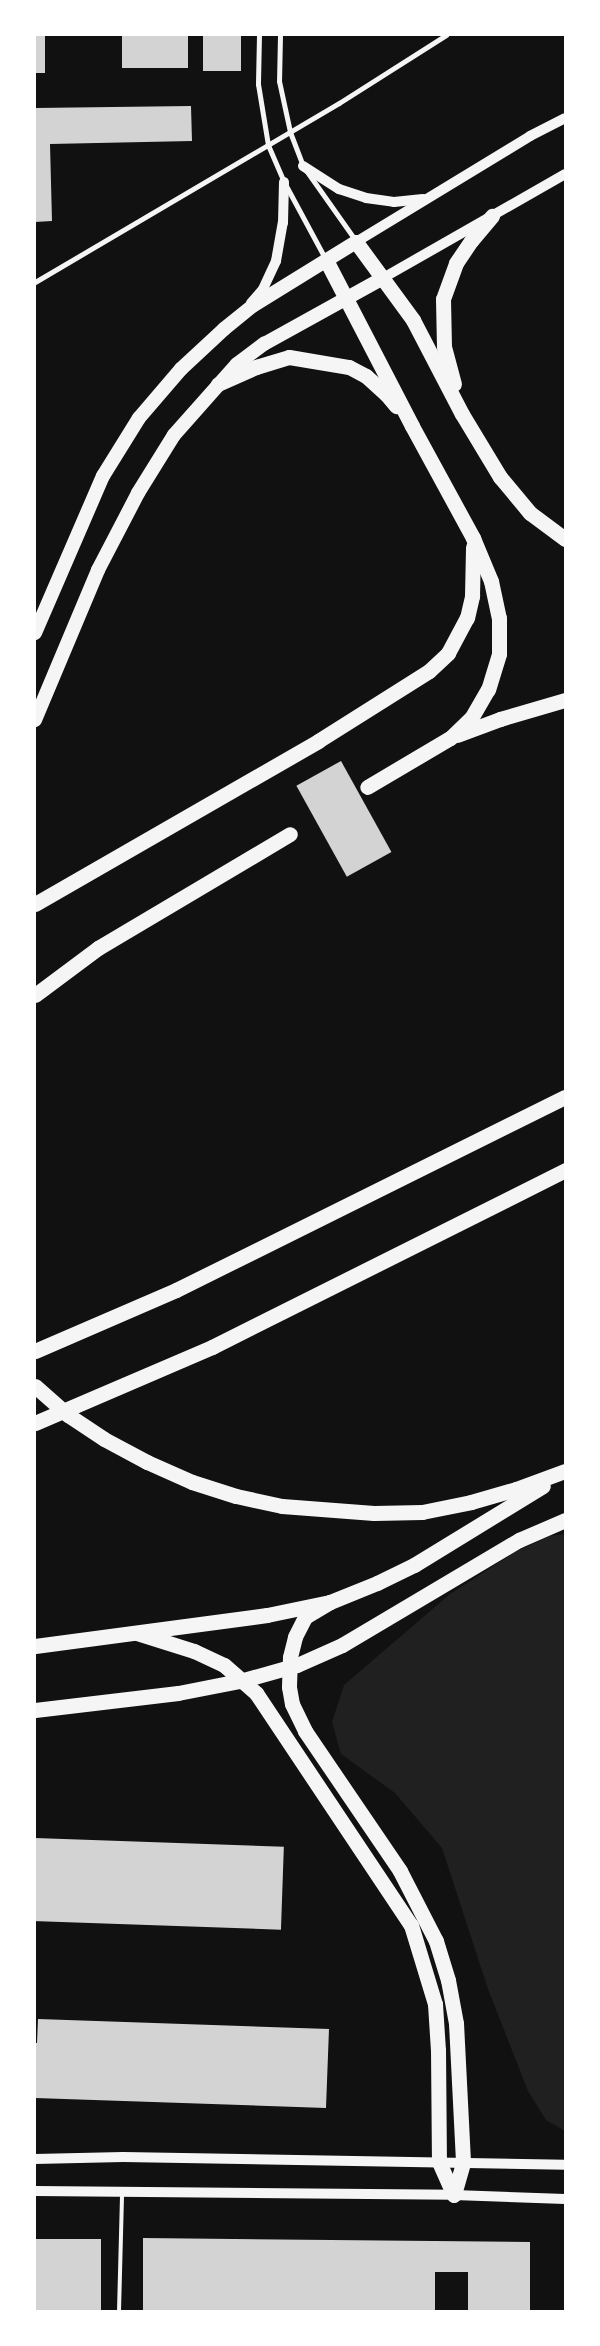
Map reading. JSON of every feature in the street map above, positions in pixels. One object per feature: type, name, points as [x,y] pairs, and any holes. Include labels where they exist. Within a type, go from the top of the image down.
[{"type":"highway","points":[[462,414],[444,347],[443,299],[456,263],[492,216]]},
{"type":"highway","points":[[35,633],[103,476],[139,418],[182,369],[243,314],[356,242],[413,320],[462,414],[500,477],[530,513],[565,539]]},
{"type":"highway","points":[[326,260],[412,426],[473,538],[491,581],[499,618],[499,654],[488,689],[470,718],[450,738]]},
{"type":"highway","points":[[35,720],[98,570],[138,493],[174,435],[237,364],[264,344],[383,278]]},
{"type":"highway","points":[[218,384],[256,367],[289,357],[332,363],[349,367],[366,376],[386,394],[412,426]]},
{"type":"highway","points":[[35,904],[318,741],[429,672],[448,653],[460,635],[467,618],[474,573],[473,538]]},
{"type":"highway","points":[[367,787],[450,738],[500,719],[565,700]]},
{"type":"highway","points":[[35,995],[98,948],[290,834]]},
{"type":"highway","points":[[35,1351],[176,1290],[565,1097]]},
{"type":"highway","points":[[35,1423],[212,1347],[565,1170]]},
{"type":"highway","points":[[35,1386],[68,1415],[104,1439],[147,1462],[192,1482],[236,1496],[282,1506],[365,1513],[422,1512],[507,1492],[565,1472]]},
{"type":"highway","points":[[454,2195],[463,2163],[456,2023],[448,1980],[436,1941],[400,1871],[305,1731],[292,1704],[289,1687],[290,1657],[295,1637],[305,1617],[330,1602],[377,1583],[414,1565],[565,1472]]},
{"type":"highway","points":[[35,1710],[178,1693],[240,1681],[297,1665],[342,1645],[519,1540],[565,1520]]},
{"type":"highway","points":[[35,1646],[267,1615],[330,1602]]},
{"type":"highway","points":[[137,1633],[194,1651],[224,1665],[256,1693],[411,1925],[435,2004],[438,2050],[439,2162],[454,2195]]},
{"type":"main road","points":[[356,242],[530,136],[565,118]]},
{"type":"main road","points":[[303,166],[339,189],[366,198],[394,202],[426,199]]},
{"type":"main road","points":[[383,278],[565,174]]},
{"type":"main road","points":[[243,314],[263,288],[276,261],[283,223],[284,182]]},
{"type":"main road","points":[[35,2159],[122,2157],[565,2165]]},
{"type":"main road","points":[[35,2191],[454,2195],[565,2199]]},
{"type":"street","points":[[259,35],[258,84],[268,145],[284,182],[326,260]]},
{"type":"street","points":[[280,35],[279,81],[290,132],[303,166],[356,242]]},
{"type":"street","points":[[35,282],[290,132],[446,35]]},
{"type":"lane","points":[[119,2311],[122,2191]]},
{"type":"shaded area","points":[[565,1534],[565,2131],[546,2120],[528,2091],[488,1989],[442,1848],[395,1793],[341,1754],[332,1722],[344,1685],[450,1594],[517,1551],[550,1536]]},
{"type":"building","points":[[35,35],[45,35],[45,73],[35,73]]},
{"type":"building","points":[[122,35],[188,35],[188,68],[122,68]]},
{"type":"building","points":[[203,35],[241,35],[241,71],[203,71]]},
{"type":"building","points":[[191,106],[192,141],[50,144],[52,221],[35,222],[35,108]]},
{"type":"building","points":[[341,761],[391,852],[347,877],[296,786]]},
{"type":"building","points":[[35,1838],[284,1847],[281,1930],[35,1921]]},
{"type":"building","points":[[38,2019],[329,2029],[326,2108],[35,2098],[35,2043],[37,2043]]},
{"type":"building","points":[[143,2238],[530,2242],[530,2311],[468,2311],[468,2272],[435,2272],[435,2311],[143,2311]]},
{"type":"building","points":[[35,2239],[101,2239],[101,2311],[35,2311]]}]
